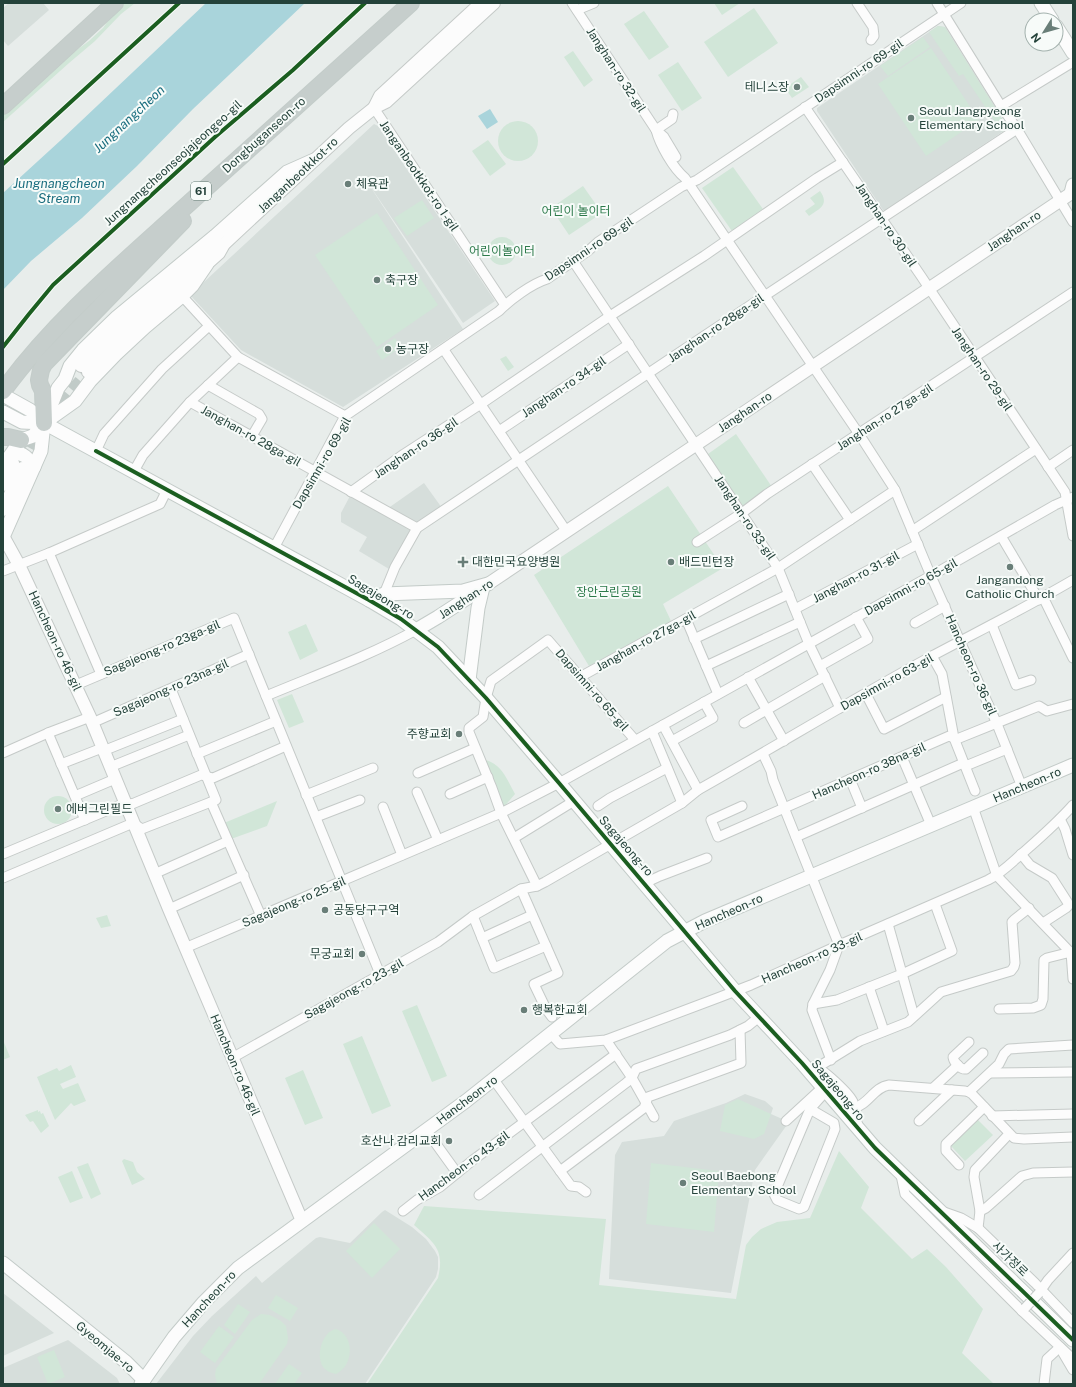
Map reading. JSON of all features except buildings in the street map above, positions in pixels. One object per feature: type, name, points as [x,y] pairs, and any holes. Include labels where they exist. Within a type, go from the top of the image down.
[{"type":"highway","points":[[3,106],[115,3]]},
{"type":"highway","name":"Dongbuganseon-ro","points":[[3,391],[24,363],[49,334],[124,262],[411,3]]},
{"type":"highway","points":[[3,91],[37,64],[75,40]]},
{"type":"highway","points":[[44,423],[43,391],[39,380],[44,364],[189,215],[216,178]]},
{"type":"highway","points":[[3,437],[22,440]]},
{"type":"main road","points":[[1041,3],[1047,12]]},
{"type":"main road","points":[[1064,38],[1073,52]]},
{"type":"main road","points":[[3,536],[22,440],[33,436],[44,423],[75,401],[82,371],[83,350],[117,318],[215,236],[287,172],[314,160]]},
{"type":"main road","points":[[17,464],[41,450],[44,423],[58,388],[65,379],[116,354],[182,296],[192,286],[207,264]]},
{"type":"main road","name":"Sagajeong-ro","points":[[3,395],[30,410],[44,423],[369,600],[401,619],[438,647],[486,698],[645,883],[735,991],[802,1063],[859,1130],[901,1175],[1073,1340]]},
{"type":"main road","name":"Sagajeong-ro","points":[[6,413],[22,422],[44,423]]},
{"type":"main road","points":[[369,600],[384,594],[463,591],[486,586]]},
{"type":"main road","points":[[469,680],[478,608],[486,586]]},
{"type":"main road","name":"Janghan-ro","points":[[416,630],[438,618],[486,586]]},
{"type":"main road","name":"Hancheon-ro","points":[[143,1382],[174,1337],[218,1287],[238,1268],[494,1080],[667,941],[705,921],[1073,765]]},
{"type":"main road","name":"Gyeomjae-ro","points":[[3,1263],[126,1362],[143,1382]]},
{"type":"main road","name":"Gyeomjae-ro","points":[[3,1273],[121,1369],[143,1382]]},
{"type":"street","name":"Janganbeotkkot-ro","points":[[374,108],[380,96],[481,3]]},
{"type":"street","name":"Janganbeotkkot-ro","points":[[82,371],[219,254],[224,244],[314,160],[374,108],[386,102],[494,3]]},
{"type":"street","name":"Janghan-ro 32-gil","points":[[567,3],[575,5],[656,130],[668,143],[684,171],[687,181],[813,366]]},
{"type":"street","points":[[575,5],[594,3]]},
{"type":"street","points":[[857,3],[873,27],[874,36],[871,40]]},
{"type":"street","points":[[937,3],[1017,129],[1073,222]]},
{"type":"street","name":"Dapsimni-ro 69-gil","points":[[274,548],[345,416],[444,350],[506,305],[588,251],[598,242],[681,187],[687,181],[697,180],[960,3]]},
{"type":"street","points":[[1001,106],[1073,62]]},
{"type":"street","name":"Janghan-ro 30-gil","points":[[805,107],[929,289]]},
{"type":"street","name":"Janganbeotkkot-ro 1-gil","points":[[374,108],[506,305]]},
{"type":"street","points":[[656,130],[672,119],[673,114]]},
{"type":"street","name":"Janghan-ro 28ga-gil","points":[[384,594],[396,567],[417,528],[765,295],[1017,129]]},
{"type":"street","points":[[481,404],[610,316],[843,162]]},
{"type":"street","name":"Janghan-ro","points":[[486,586],[1060,201],[1072,191]]},
{"type":"street","name":"Janganbeotkkot-ro","points":[[82,371],[112,333],[142,306],[213,247],[224,244]]},
{"type":"street","points":[[573,261],[696,445]]},
{"type":"street","name":"Janghan-ro 29-gil","points":[[929,289],[1048,468],[1070,498],[1073,533]]},
{"type":"street","name":"Janghan-ro 27ga-gil","points":[[697,542],[742,513],[767,494],[812,464],[1073,292]]},
{"type":"street","points":[[182,296],[238,357],[345,416]]},
{"type":"street","points":[[96,451],[104,434],[162,369],[209,326]]},
{"type":"street","name":"Janghan-ro 34-gil","points":[[499,431],[628,344]]},
{"type":"street","points":[[444,350],[567,532]]},
{"type":"street","points":[[134,471],[143,455],[190,402],[238,357]]},
{"type":"street","points":[[813,366],[895,490],[931,576]]},
{"type":"street","points":[[208,385],[262,417],[252,436]]},
{"type":"street","name":"Janghan-ro 28ga-gil","points":[[190,402],[417,528]]},
{"type":"street","name":"Janghan-ro 36-gil","points":[[351,492],[404,454],[481,404]]},
{"type":"street","name":"Janghan-ro 33-gil","points":[[696,445],[778,568],[809,644],[840,708]]},
{"type":"street","points":[[912,531],[1036,449]]},
{"type":"street","points":[[1048,468],[1073,450]]},
{"type":"street","points":[[3,485],[17,464]]},
{"type":"street","points":[[3,510],[17,464]]},
{"type":"street","points":[[812,464],[850,520]]},
{"type":"street","points":[[3,571],[49,553],[160,504],[167,490]]},
{"type":"street","name":"Janghan-ro 27ga-gil","points":[[580,677],[778,568],[895,490]]},
{"type":"street","name":"Dapsimni-ro 65-gil","points":[[559,783],[1070,498]]},
{"type":"street","name":"Hancheon-ro 46-gil","points":[[3,536],[19,565],[76,685],[185,948],[302,1221]]},
{"type":"street","points":[[1001,536],[1041,599],[1073,658]]},
{"type":"street","name":"Janghan-ro 31-gil","points":[[795,609],[918,544]]},
{"type":"street","points":[[49,553],[101,674]]},
{"type":"street","name":"Hancheon-ro 36-gil","points":[[931,576],[997,724],[1022,787]]},
{"type":"street","name":"Dapsimni-ro 63-gil","points":[[610,843],[840,708],[932,656],[1041,599],[1073,580]]},
{"type":"street","points":[[694,639],[789,594]]},
{"type":"street","name":"Hancheon-ro 36-gil","points":[[916,623],[944,606]]},
{"type":"street","points":[[820,666],[868,639],[856,617]]},
{"type":"street","name":"Sagajeong-ro 23ga-gil","points":[[76,685],[234,618],[380,974]]},
{"type":"street","points":[[686,619],[718,694]]},
{"type":"street","points":[[706,666],[800,622]]},
{"type":"street","points":[[992,625],[1016,685],[1031,680]]},
{"type":"street","name":"Sagajeong-ro","points":[[266,696],[353,660],[416,630]]},
{"type":"street","name":"Dapsimni-ro 65-gil","points":[[486,698],[491,681],[548,640],[635,740]]},
{"type":"street","name":"Sagajeong-ro 23na-gil","points":[[3,753],[48,733],[91,720],[171,689],[249,654]]},
{"type":"street","points":[[932,656],[942,674],[954,738],[975,791]]},
{"type":"street","points":[[744,723],[824,676]]},
{"type":"street","points":[[748,678],[784,741]]},
{"type":"street","points":[[3,878],[133,823],[142,829],[216,800],[171,689]]},
{"type":"street","points":[[866,694],[884,729],[946,697]]},
{"type":"street","points":[[486,698],[483,716],[469,728],[469,732],[501,813],[537,886]]},
{"type":"street","points":[[672,741],[713,718],[704,702]]},
{"type":"street","points":[[997,724],[1039,706],[1047,711],[1073,704]]},
{"type":"street","points":[[61,764],[183,719]]},
{"type":"street","points":[[197,754],[276,721]]},
{"type":"street","name":"Hancheon-ro 36-gil","points":[[954,738],[957,739],[997,724]]},
{"type":"street","points":[[663,725],[698,790]]},
{"type":"street","points":[[652,731],[682,802]]},
{"type":"street","points":[[48,733],[85,820]]},
{"type":"street","points":[[110,767],[189,735]]},
{"type":"street","name":"Hancheon-ro 38na-gil","points":[[742,806],[711,820],[718,836],[949,736],[954,738]]},
{"type":"street","points":[[3,854],[125,803],[132,804],[202,775],[213,778],[286,746]]},
{"type":"street","points":[[418,772],[475,748]]},
{"type":"street","points":[[796,837],[913,784],[961,764],[968,765],[1007,749]]},
{"type":"street","points":[[763,754],[772,771],[773,780],[839,945],[830,970],[813,1004],[812,1010],[831,1060]]},
{"type":"street","points":[[902,757],[931,825]]},
{"type":"street","points":[[306,795],[373,768]]},
{"type":"street","name":"Sagajeong-ro","points":[[598,806],[610,798],[667,768]]},
{"type":"street","points":[[450,794],[488,777]]},
{"type":"street","points":[[75,796],[115,779]]},
{"type":"street","points":[[850,779],[862,808]]},
{"type":"street","name":"Sagajeong-ro 25-gil","points":[[185,948],[501,813],[559,783]]},
{"type":"street","points":[[417,792],[438,840]]},
{"type":"street","points":[[316,817],[360,800]]},
{"type":"street","points":[[514,838],[574,801]]},
{"type":"street","points":[[211,802],[261,916]]},
{"type":"street","name":"Hancheon-ro 33-gil","points":[[735,991],[997,876],[1060,819],[1073,805]]},
{"type":"street","points":[[383,807],[402,856]]},
{"type":"street","points":[[973,807],[997,876],[1072,954],[1073,979]]},
{"type":"street","points":[[1060,819],[1065,829],[1073,855]]},
{"type":"street","points":[[154,874],[228,840]]},
{"type":"street","name":"Sagajeong-ro 23-gil","points":[[232,1058],[438,942],[473,916],[521,889],[537,886],[610,843]]},
{"type":"street","points":[[1021,854],[1030,865],[1052,878],[1068,903],[1068,906],[1043,923]]},
{"type":"street","name":"Sagajeong-ro","points":[[645,883],[707,858]]},
{"type":"street","points":[[169,908],[244,875]]},
{"type":"street","points":[[521,889],[558,973],[534,984],[546,1009],[552,1017]]},
{"type":"street","points":[[813,1004],[837,1000],[869,988],[952,951],[935,904]]},
{"type":"street","points":[[818,1067],[860,1041],[905,1024],[941,992],[1011,971],[1015,963],[1012,922],[1029,908]]},
{"type":"street","points":[[482,938],[532,915]]},
{"type":"street","points":[[473,916],[494,968],[546,946]]},
{"type":"street","points":[[888,924],[914,1016]]},
{"type":"street","points":[[999,1009],[1033,1008],[1041,1004],[1044,999],[1044,960],[1047,958],[1072,954]]},
{"type":"street","points":[[869,988],[884,1031]]},
{"type":"street","points":[[551,1034],[560,1044],[606,1040],[735,991]]},
{"type":"street","points":[[479,1195],[632,1078],[636,1069],[730,1035],[759,1017]]},
{"type":"street","points":[[560,1171],[644,1108],[648,1097],[741,1063],[740,1030]]},
{"type":"street","points":[[606,1040],[632,1078],[654,1116]]},
{"type":"street","points":[[969,1042],[953,1057],[954,1061],[962,1069],[966,1069],[983,1053]]},
{"type":"street","points":[[969,1092],[1000,1064],[1004,1054],[1009,1049],[1073,1045]]},
{"type":"street","name":"Hancheon-ro 43-gil","points":[[403,1211],[417,1200],[440,1187],[524,1122],[616,1054]]},
{"type":"street","points":[[802,1063],[818,1067],[828,1075],[852,1101],[859,1130]]},
{"type":"street","points":[[933,1088],[958,1065]]},
{"type":"street","points":[[990,1073],[1073,1072]]},
{"type":"street","points":[[494,1080],[571,1186],[579,1187],[586,1192]]},
{"type":"street","points":[[854,1108],[860,1107],[884,1086],[889,1085],[969,1092],[1014,1138],[1073,1137]]},
{"type":"street","points":[[810,1109],[834,1123],[835,1130],[804,1207],[800,1209],[777,1200],[774,1194],[810,1109],[824,1089]]},
{"type":"street","name":"Sagajeong-ro","points":[[786,1121],[824,1089]]},
{"type":"street","points":[[919,1121],[952,1090]]},
{"type":"street","points":[[959,1165],[946,1150],[946,1144],[984,1108]]},
{"type":"street","points":[[992,1116],[1073,1114]]},
{"type":"street","name":"Hancheon-ro","points":[[426,1130],[457,1173]]},
{"type":"street","points":[[978,1228],[980,1211],[974,1176],[975,1170],[1009,1134]]},
{"type":"street","points":[[980,1211],[986,1208],[1022,1176],[1033,1173],[1073,1172]]},
{"type":"street","points":[[901,1175],[905,1194],[1073,1359]]},
{"type":"street","name":"사가정로","points":[[938,1209],[962,1218],[978,1228],[1040,1292],[1073,1323]]},
{"type":"street","points":[[1023,1309],[1040,1292],[1048,1280],[1073,1253]]},
{"type":"street","points":[[1060,1347],[1073,1370]]},
{"type":"street","points":[[1044,1384],[1047,1359],[1060,1347]]},
{"type":"shaded area","points":[[9,3],[43,3],[49,10],[8,46],[3,40],[3,8]]},
{"type":"shaded area","name":"Seoul Jangpyeong Elementary School","points":[[938,26],[945,27],[1006,125],[1006,128],[886,210],[883,210],[817,111],[817,108]]},
{"type":"shaded area","points":[[374,124],[378,126],[495,301],[463,323],[364,177],[463,329],[343,407],[241,350],[190,295]]},
{"type":"shaded area","points":[[424,483],[442,508],[413,528],[389,569],[359,551],[367,537],[341,522],[341,513],[350,496],[387,509]]},
{"type":"shaded area","name":"Seoul Baebong Elementary School","points":[[745,1094],[765,1101],[773,1108],[771,1114],[789,1122],[755,1170],[731,1293],[609,1279],[615,1155],[622,1142],[664,1136],[674,1121],[726,1103]]},
{"type":"shaded area","points":[[385,1210],[412,1227],[426,1239],[438,1257],[438,1269],[436,1277],[365,1384],[156,1384],[193,1336],[212,1316],[256,1276],[262,1283],[316,1238],[320,1237],[350,1243]]},
{"type":"shaded area","points":[[3,1293],[54,1333],[3,1356]]},
{"type":"shaded area","points":[[68,1340],[117,1378],[120,1384],[3,1384],[3,1368]]},
{"type":"green space","points":[[124,3],[135,3],[121,14],[95,41],[3,122],[3,114],[63,60],[89,41],[103,28],[115,11]]},
{"type":"green space","points":[[714,3],[740,3],[722,15]]},
{"type":"green space","points":[[754,8],[778,43],[728,77],[704,42]]},
{"type":"green space","points":[[644,11],[669,47],[649,60],[624,24]]},
{"type":"green space","points":[[938,26],[945,27],[1006,125],[1006,128],[1002,132],[963,74],[959,76],[929,32]]},
{"type":"green space","points":[[923,37],[930,47],[888,76],[880,66]]},
{"type":"green space","points":[[931,48],[979,120],[926,156],[878,84]]},
{"type":"green space","points":[[573,51],[593,80],[584,87],[564,57]]},
{"type":"green space","points":[[678,62],[702,98],[682,111],[658,75]]},
{"type":"green space","name":"테니스장","points":[[801,77],[809,87],[792,98],[785,88]]},
{"type":"green space","points":[[522,121],[529,124],[535,130],[538,141],[537,149],[529,158],[522,161],[514,161],[507,158],[499,149],[498,137],[501,130],[510,122]]},
{"type":"green space","points":[[488,140],[506,164],[490,176],[472,151]]},
{"type":"green space","points":[[733,167],[765,212],[734,234],[702,188]]},
{"type":"green space","name":"어린이 놀이터","points":[[583,186],[602,213],[569,235],[551,208]]},
{"type":"green space","points":[[820,191],[823,196],[824,203],[820,209],[809,216],[805,211],[815,204],[810,198]]},
{"type":"green space","points":[[422,200],[434,218],[407,236],[394,218]]},
{"type":"green space","name":"축구장","points":[[377,213],[438,305],[377,347],[315,255]]},
{"type":"green space","name":"어린이놀이터","points":[[502,237],[512,241],[516,251],[512,261],[502,265],[492,261],[488,251],[492,241]]},
{"type":"green space","name":"농구장","points":[[395,338],[401,347],[382,360],[376,351]]},
{"type":"green space","points":[[506,356],[514,367],[508,371],[500,359]]},
{"type":"green space","points":[[736,434],[772,487],[746,506],[740,505],[708,459],[708,454]]},
{"type":"green space","name":"장안근린공원","points":[[668,486],[723,568],[663,604],[671,621],[589,666],[534,575]]},
{"type":"green space","points":[[306,624],[318,651],[300,660],[288,632]]},
{"type":"green space","points":[[292,694],[304,722],[289,728],[277,700]]},
{"type":"green space","points":[[482,759],[494,764],[503,772],[515,794],[503,808]]},
{"type":"green space","name":"에버그린필드","points":[[58,796],[68,800],[72,810],[68,820],[58,824],[48,820],[44,810],[48,800]]},
{"type":"green space","points":[[277,801],[267,826],[231,839],[224,823]]},
{"type":"green space","points":[[107,915],[111,926],[101,928],[96,918]]},
{"type":"green space","points":[[417,1005],[447,1076],[432,1082],[402,1011]]},
{"type":"green space","points":[[362,1036],[391,1106],[372,1114],[343,1044]]},
{"type":"green space","points":[[3,1040],[10,1057],[3,1060]]},
{"type":"green space","points":[[71,1065],[76,1077],[60,1084],[63,1089],[78,1083],[86,1101],[74,1106],[71,1103],[55,1120],[37,1077],[57,1068],[59,1071]]},
{"type":"green space","points":[[303,1070],[323,1118],[305,1125],[285,1078]]},
{"type":"green space","points":[[738,1099],[771,1114],[764,1134],[754,1139],[720,1131],[725,1105]]},
{"type":"green space","points":[[38,1110],[41,1114],[43,1113],[49,1126],[41,1133],[33,1121],[30,1122],[25,1115]]},
{"type":"green space","points":[[978,1120],[993,1135],[965,1161],[951,1146]]},
{"type":"green space","points":[[839,1151],[869,1187],[861,1208],[912,1259],[927,1249],[946,1267],[983,1309],[962,1353],[994,1384],[367,1384],[438,1278],[440,1268],[439,1253],[432,1242],[414,1225],[424,1206],[606,1219],[599,1285],[736,1299],[746,1245],[761,1229],[777,1222],[810,1218]]},
{"type":"green space","points":[[124,1159],[133,1162],[137,1172],[145,1179],[132,1185],[122,1161]]},
{"type":"green space","points":[[88,1163],[101,1194],[91,1199],[77,1167]]},
{"type":"green space","points":[[651,1163],[719,1171],[714,1232],[646,1224]]},
{"type":"green space","points":[[72,1171],[83,1198],[70,1203],[58,1177]]},
{"type":"green space","points":[[374,1223],[400,1249],[372,1278],[346,1251]]},
{"type":"green space","points":[[276,1295],[298,1308],[290,1321],[268,1308]]},
{"type":"green space","points":[[238,1304],[250,1312],[235,1334],[224,1325]]},
{"type":"green space","points":[[261,1314],[270,1315],[281,1321],[286,1326],[288,1338],[287,1344],[259,1384],[217,1384],[215,1375],[216,1369],[252,1320]]},
{"type":"green space","points":[[219,1326],[234,1337],[215,1363],[200,1352]]},
{"type":"green space","points":[[336,1329],[347,1337],[350,1351],[346,1364],[342,1370],[336,1374],[325,1369],[320,1359],[320,1352],[323,1340],[331,1331]]},
{"type":"green space","points":[[54,1350],[65,1377],[48,1384],[37,1357]]},
{"type":"green space","points":[[289,1364],[302,1373],[294,1384],[275,1384]]},
{"type":"water","name":"Jungnangcheon Stream","points":[[206,3],[305,3],[193,109],[137,166],[82,218],[31,261],[3,290],[3,193]]},
{"type":"water","points":[[490,109],[498,122],[487,129],[478,116]]},
{"type":"tunnel","points":[[23,465],[52,416],[88,372]]},
{"type":"cycle path","points":[[3,164],[179,3]]},
{"type":"cycle path","name":"Jungnangcheonseojajeongeo-gil","points":[[3,347],[53,285],[215,137],[293,70],[365,3]]},
{"type":"cycle path","points":[[96,451],[369,600],[401,619],[438,647],[486,698],[735,991],[802,1063],[875,1148],[1073,1340]]},
{"type":"place","name":"테니스장","points":[[797,87]]},
{"type":"place","name":"Seoul Jangpyeong Elementary School","points":[[911,118]]},
{"type":"place","name":"체육관","points":[[348,184]]},
{"type":"place","name":"축구장","points":[[377,280]]},
{"type":"place","name":"농구장","points":[[388,349]]},
{"type":"place","name":"대한민국요양병원","points":[[463,562]]},
{"type":"place","name":"배드민턴장","points":[[671,562]]},
{"type":"place","name":"Jangandong Catholic Church","points":[[1010,567]]},
{"type":"place","name":"주향교회","points":[[459,734]]},
{"type":"place","name":"에버그린필드","points":[[58,809]]},
{"type":"place","name":"공동당구구역","points":[[325,910]]},
{"type":"place","name":"무궁교회","points":[[362,954]]},
{"type":"place","name":"행복한교회","points":[[524,1010]]},
{"type":"place","name":"호산나 감리교회","points":[[449,1141]]},
{"type":"place","name":"Seoul Baebong Elementary School","points":[[683,1183]]},
{"type":"water label","name":"Jungnangcheon","points":[[129,119]]}]
